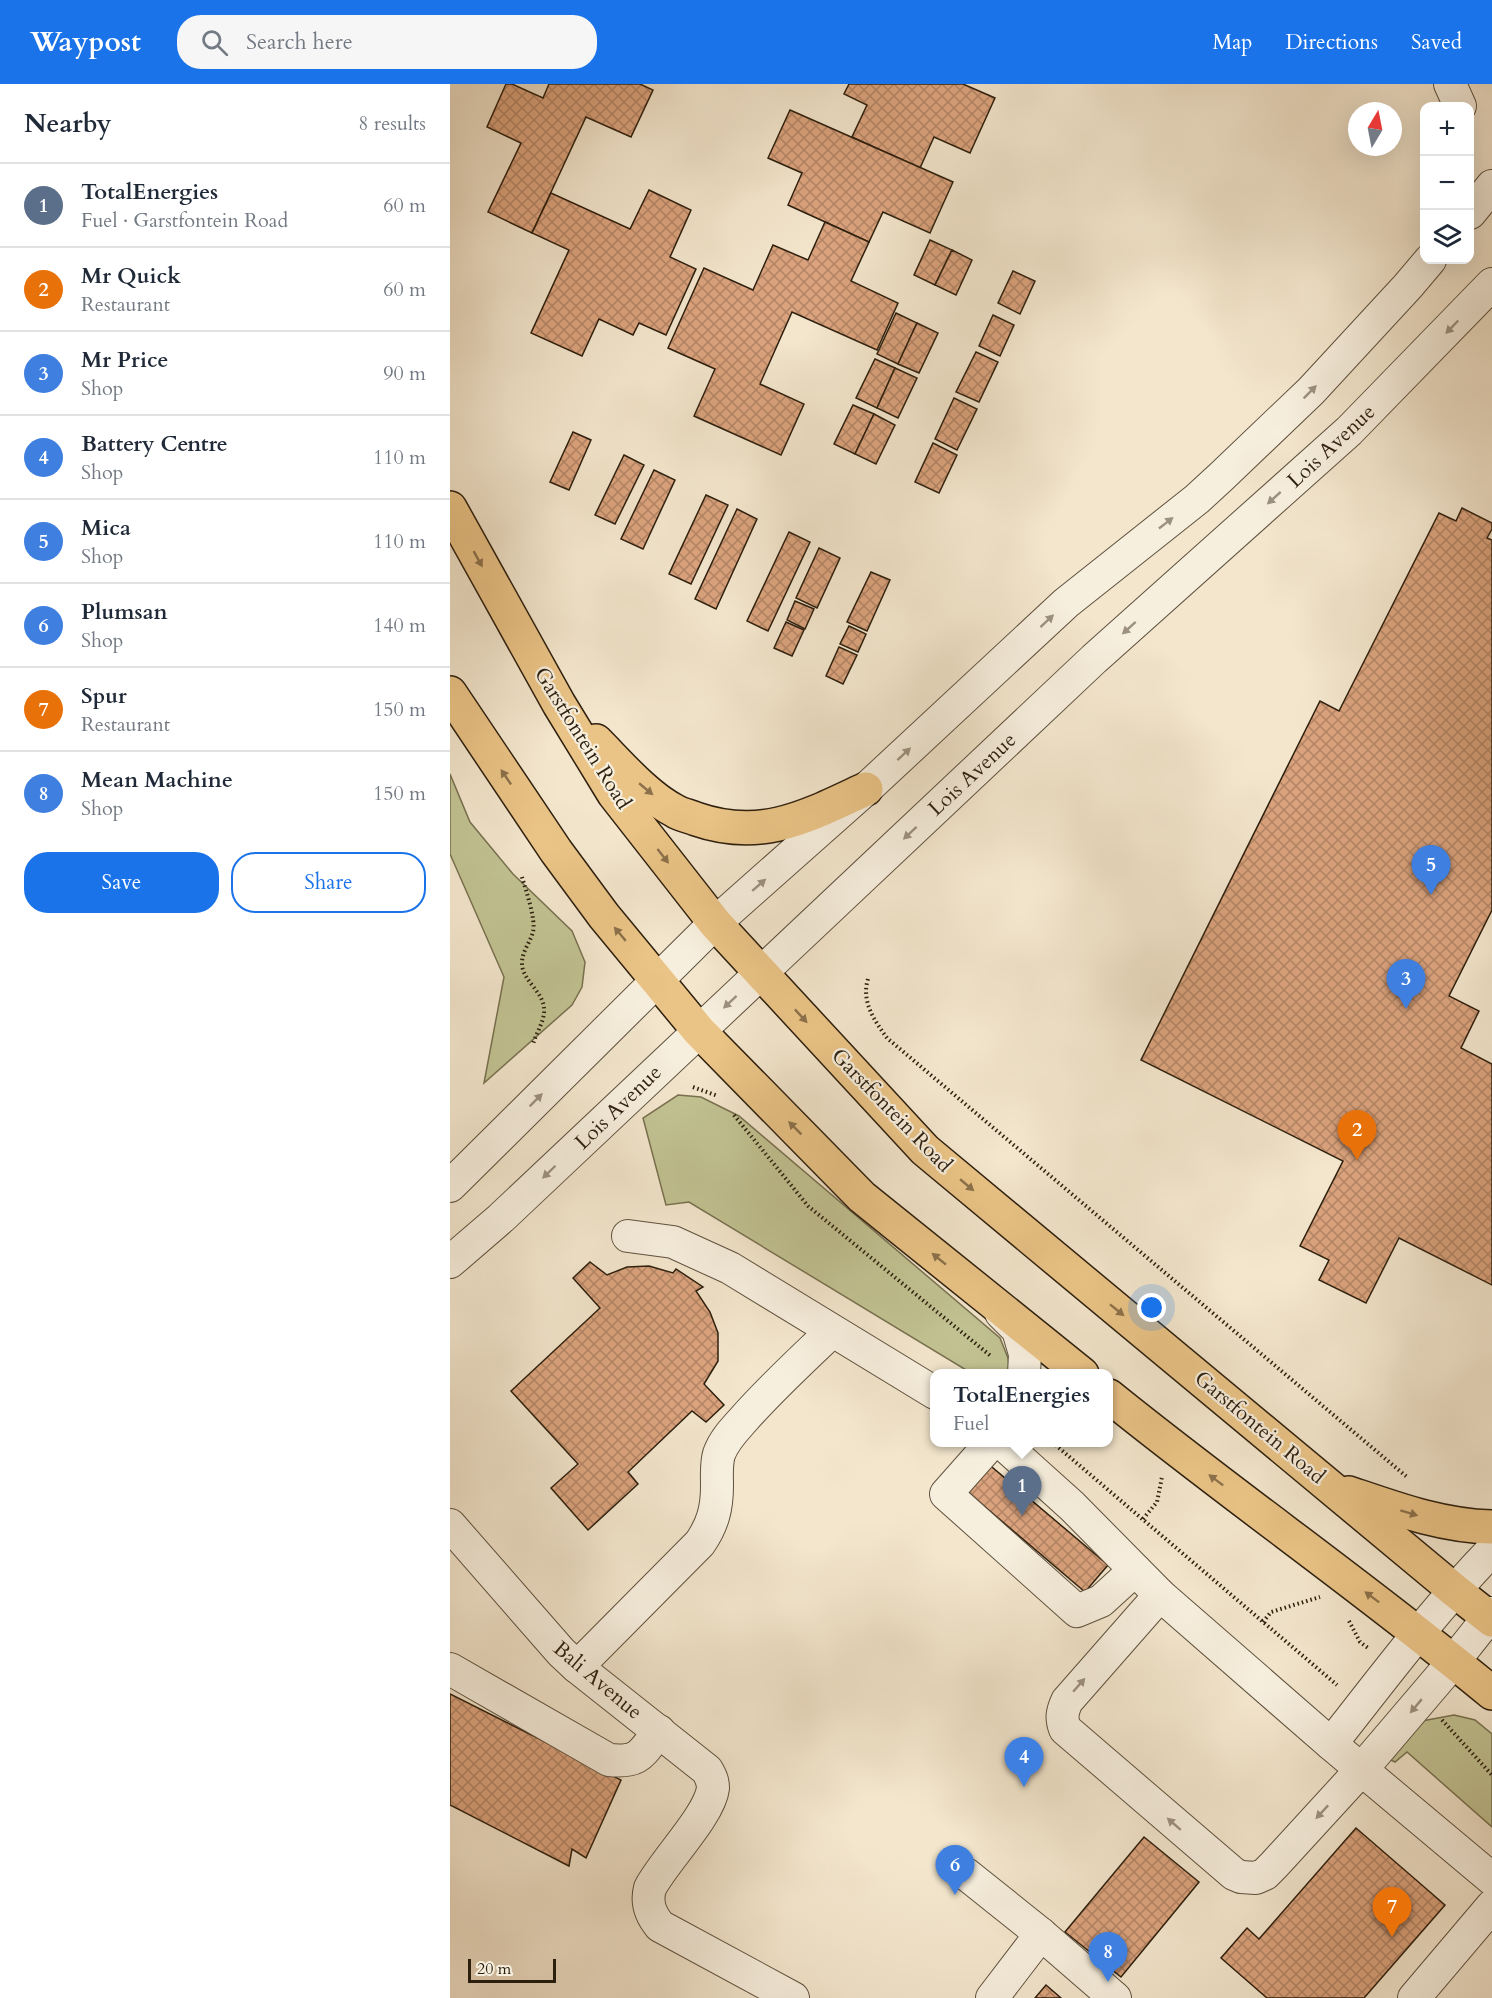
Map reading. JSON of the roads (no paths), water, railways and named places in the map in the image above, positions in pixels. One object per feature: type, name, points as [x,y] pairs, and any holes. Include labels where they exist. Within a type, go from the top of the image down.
[{"type":"main road","name":"Garstfontein Road","points":[[450,508],[559,704],[614,794],[716,923],[925,1150],[1454,1590],[1491,1617]]},
{"type":"main road","points":[[451,697],[563,861],[604,916],[699,1031],[862,1197],[1076,1369]]},
{"type":"main road","points":[[559,704],[643,788],[675,811],[715,825],[743,828],[774,826],[805,817],[866,789]]},
{"type":"main road","points":[[1113,1399],[1418,1633],[1492,1693]]},
{"type":"main road","points":[[1333,1488],[1413,1515],[1447,1523],[1492,1527]]},
{"type":"street","points":[[1450,84],[1458,102]]},
{"type":"street","points":[[1472,210],[1492,186]]},
{"type":"street","points":[[1408,286],[1420,262]]},
{"type":"street","points":[[450,1186],[716,923],[866,789],[1066,603],[1197,499],[1222,476],[1311,391],[1427,264]]},
{"type":"street","name":"Lois Avenue","points":[[450,1262],[501,1218],[1094,659],[1349,431],[1492,284]]},
{"type":"street","points":[[628,1236],[673,1242],[701,1254],[740,1274],[930,1390]]},
{"type":"street","points":[[985,1295],[1018,1330],[1024,1354],[1024,1369]]},
{"type":"street","points":[[577,1667],[700,1543],[714,1518],[717,1499],[717,1467],[719,1453],[724,1444],[759,1402],[832,1331]]},
{"type":"street","points":[[1113,1420],[1165,1441]]},
{"type":"street","points":[[988,1447],[946,1494],[1077,1611],[1101,1601],[1136,1570]]},
{"type":"street","points":[[1006,1447],[1072,1506],[1160,1594],[1331,1744],[1492,1880]]},
{"type":"street","name":"Bali Avenue","points":[[451,1529],[553,1644],[577,1667],[707,1770],[712,1780],[711,1796],[704,1811],[650,1888],[648,1902],[651,1913],[660,1926],[793,1998]]},
{"type":"street","points":[[1331,1744],[1418,1633],[1492,1550]]},
{"type":"street","points":[[1160,1594],[1066,1701],[1061,1718],[1065,1729],[1234,1874],[1241,1877],[1256,1878],[1275,1865],[1362,1769],[1491,1617]]},
{"type":"street","points":[[450,1669],[609,1760],[625,1761],[638,1758],[659,1731]]},
{"type":"street","points":[[966,1874],[1041,1934],[1115,1998]]},
{"type":"street","points":[[1414,1998],[1492,1906]]},
{"type":"street","points":[[992,1998],[1041,1934]]},
{"type":"place","name":"Mica","points":[[1431,895]]},
{"type":"place","name":"Mr Price","points":[[1406,1009]]},
{"type":"place","name":"Mr Quick","points":[[1357,1160]]},
{"type":"place","name":"TotalEnergies","points":[[1022,1516]]},
{"type":"place","name":"Battery Centre","points":[[1024,1787]]},
{"type":"place","name":"Plumsan","points":[[955,1895]]},
{"type":"place","name":"Spur","points":[[1392,1937]]},
{"type":"place","name":"Mean Machine","points":[[1108,1982]]}]
